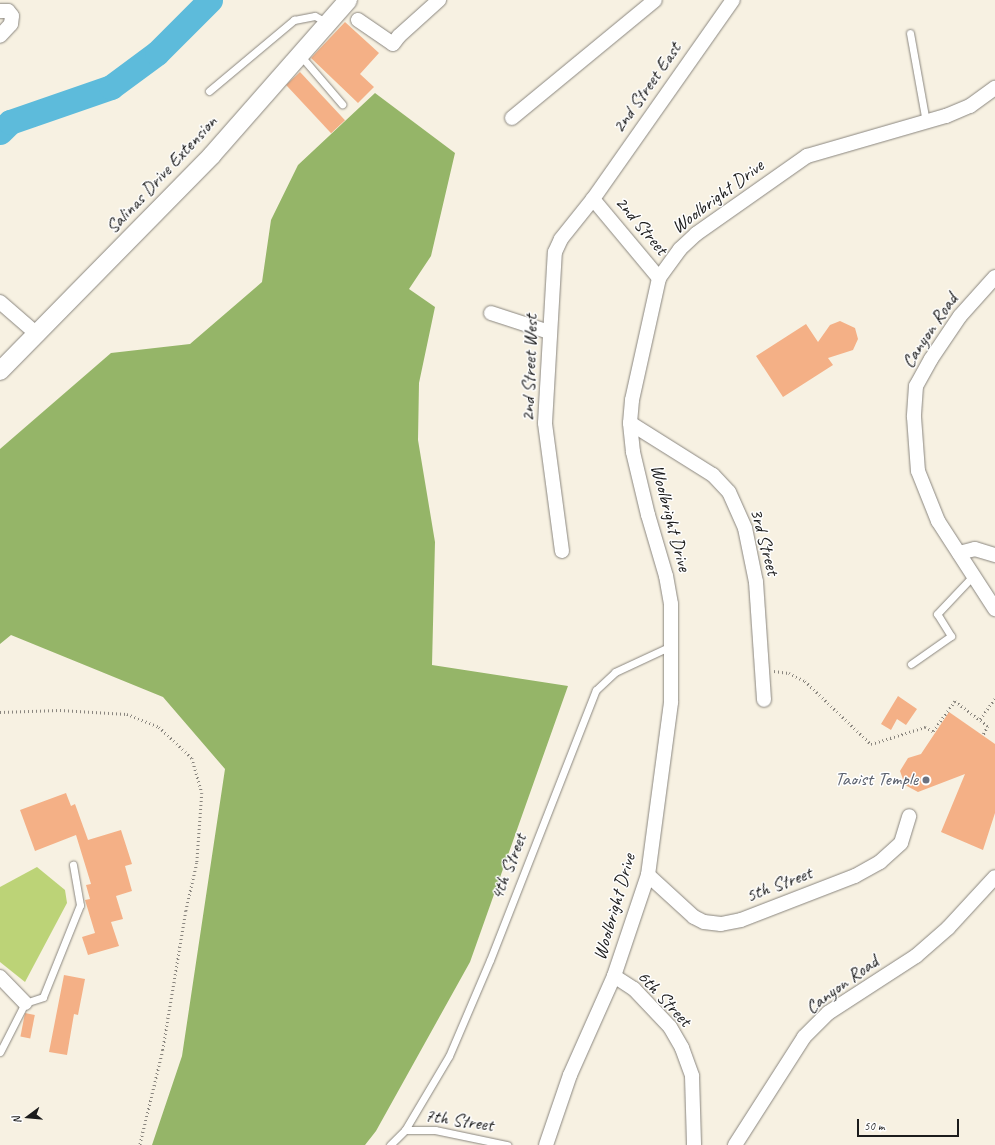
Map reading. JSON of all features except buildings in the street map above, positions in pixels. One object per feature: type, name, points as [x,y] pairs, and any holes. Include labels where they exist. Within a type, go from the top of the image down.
[{"type":"street","name":"Salinas Drive Extension","points":[[0,371],[38,335],[212,155],[348,0]]},
{"type":"street","points":[[358,20],[393,44],[399,36],[439,0]]},
{"type":"street","points":[[512,118],[655,0]]},
{"type":"street","name":"2nd Street East","points":[[593,199],[733,0]]},
{"type":"street","points":[[0,11],[8,11],[12,16],[11,24],[0,36]]},
{"type":"street","name":"Woolbright Drive","points":[[546,1145],[570,1075],[614,976],[648,875],[671,702],[671,604],[666,576],[648,515],[633,452],[630,423],[632,400],[659,278],[680,249],[696,234],[807,156],[926,122],[970,106],[995,88]]},
{"type":"street","name":"2nd Street","points":[[593,199],[659,278]]},
{"type":"street","name":"2nd Street West","points":[[562,551],[545,423],[549,332],[555,252],[561,239],[593,199]]},
{"type":"street","name":"Canyon Road","points":[[995,277],[960,316],[916,386],[915,439],[918,471],[938,521],[959,553],[972,577],[995,609]]},
{"type":"street","points":[[0,302],[38,335]]},
{"type":"street","points":[[491,313],[549,332]]},
{"type":"street","name":"3rd Street","points":[[630,423],[713,476],[729,492],[745,528],[756,582],[764,700]]},
{"type":"street","points":[[959,553],[975,549],[995,555]]},
{"type":"street","name":"5th Street","points":[[648,875],[694,917],[704,922],[721,924],[741,920],[855,876],[880,862],[901,843],[909,816]]},
{"type":"street","name":"Canyon Road","points":[[736,1145],[804,1037],[828,1014],[916,956],[948,928],[995,877]]},
{"type":"street","name":"6th Street","points":[[614,976],[634,989],[670,1027],[682,1048],[692,1076],[694,1145]]},
{"type":"street","points":[[0,977],[25,1003]]},
{"type":"lane","points":[[209,91],[294,20],[315,16],[328,23]]},
{"type":"lane","points":[[910,33],[926,122]]},
{"type":"lane","points":[[300,55],[342,104]]},
{"type":"lane","points":[[911,664],[951,636],[937,614],[972,577]]},
{"type":"lane","name":"4th Street","points":[[390,1145],[405,1130],[449,1056],[495,946],[570,750],[596,690],[615,672],[671,646]]},
{"type":"lane","points":[[0,1052],[25,1003],[43,997],[80,905],[73,865]]},
{"type":"lane","name":"7th Street","points":[[405,1130],[435,1130],[507,1145]]},
{"type":"path","points":[[762,669],[789,673],[805,681],[872,744],[925,727],[933,731],[955,701],[988,726],[983,736]]},
{"type":"path","points":[[980,719],[995,698]]},
{"type":"path","points":[[0,712],[60,710],[127,714],[160,727],[192,758],[202,793],[198,863],[186,911],[163,1050],[140,1145]]},
{"type":"green space","points":[[375,93],[455,153],[431,256],[409,289],[435,307],[419,383],[418,440],[435,542],[432,665],[568,686],[470,962],[376,1131],[365,1145],[152,1145],[182,1056],[225,769],[163,697],[11,635],[0,644],[0,449],[111,353],[190,344],[262,282],[271,220],[298,165]]},
{"type":"green space","points":[[37,867],[65,890],[67,903],[25,982],[0,962],[0,887]]},
{"type":"waterway","points":[[0,132],[10,122],[111,87],[157,53],[210,0]]},
{"type":"place","name":"Taoist Temple","points":[[926,780]]}]
